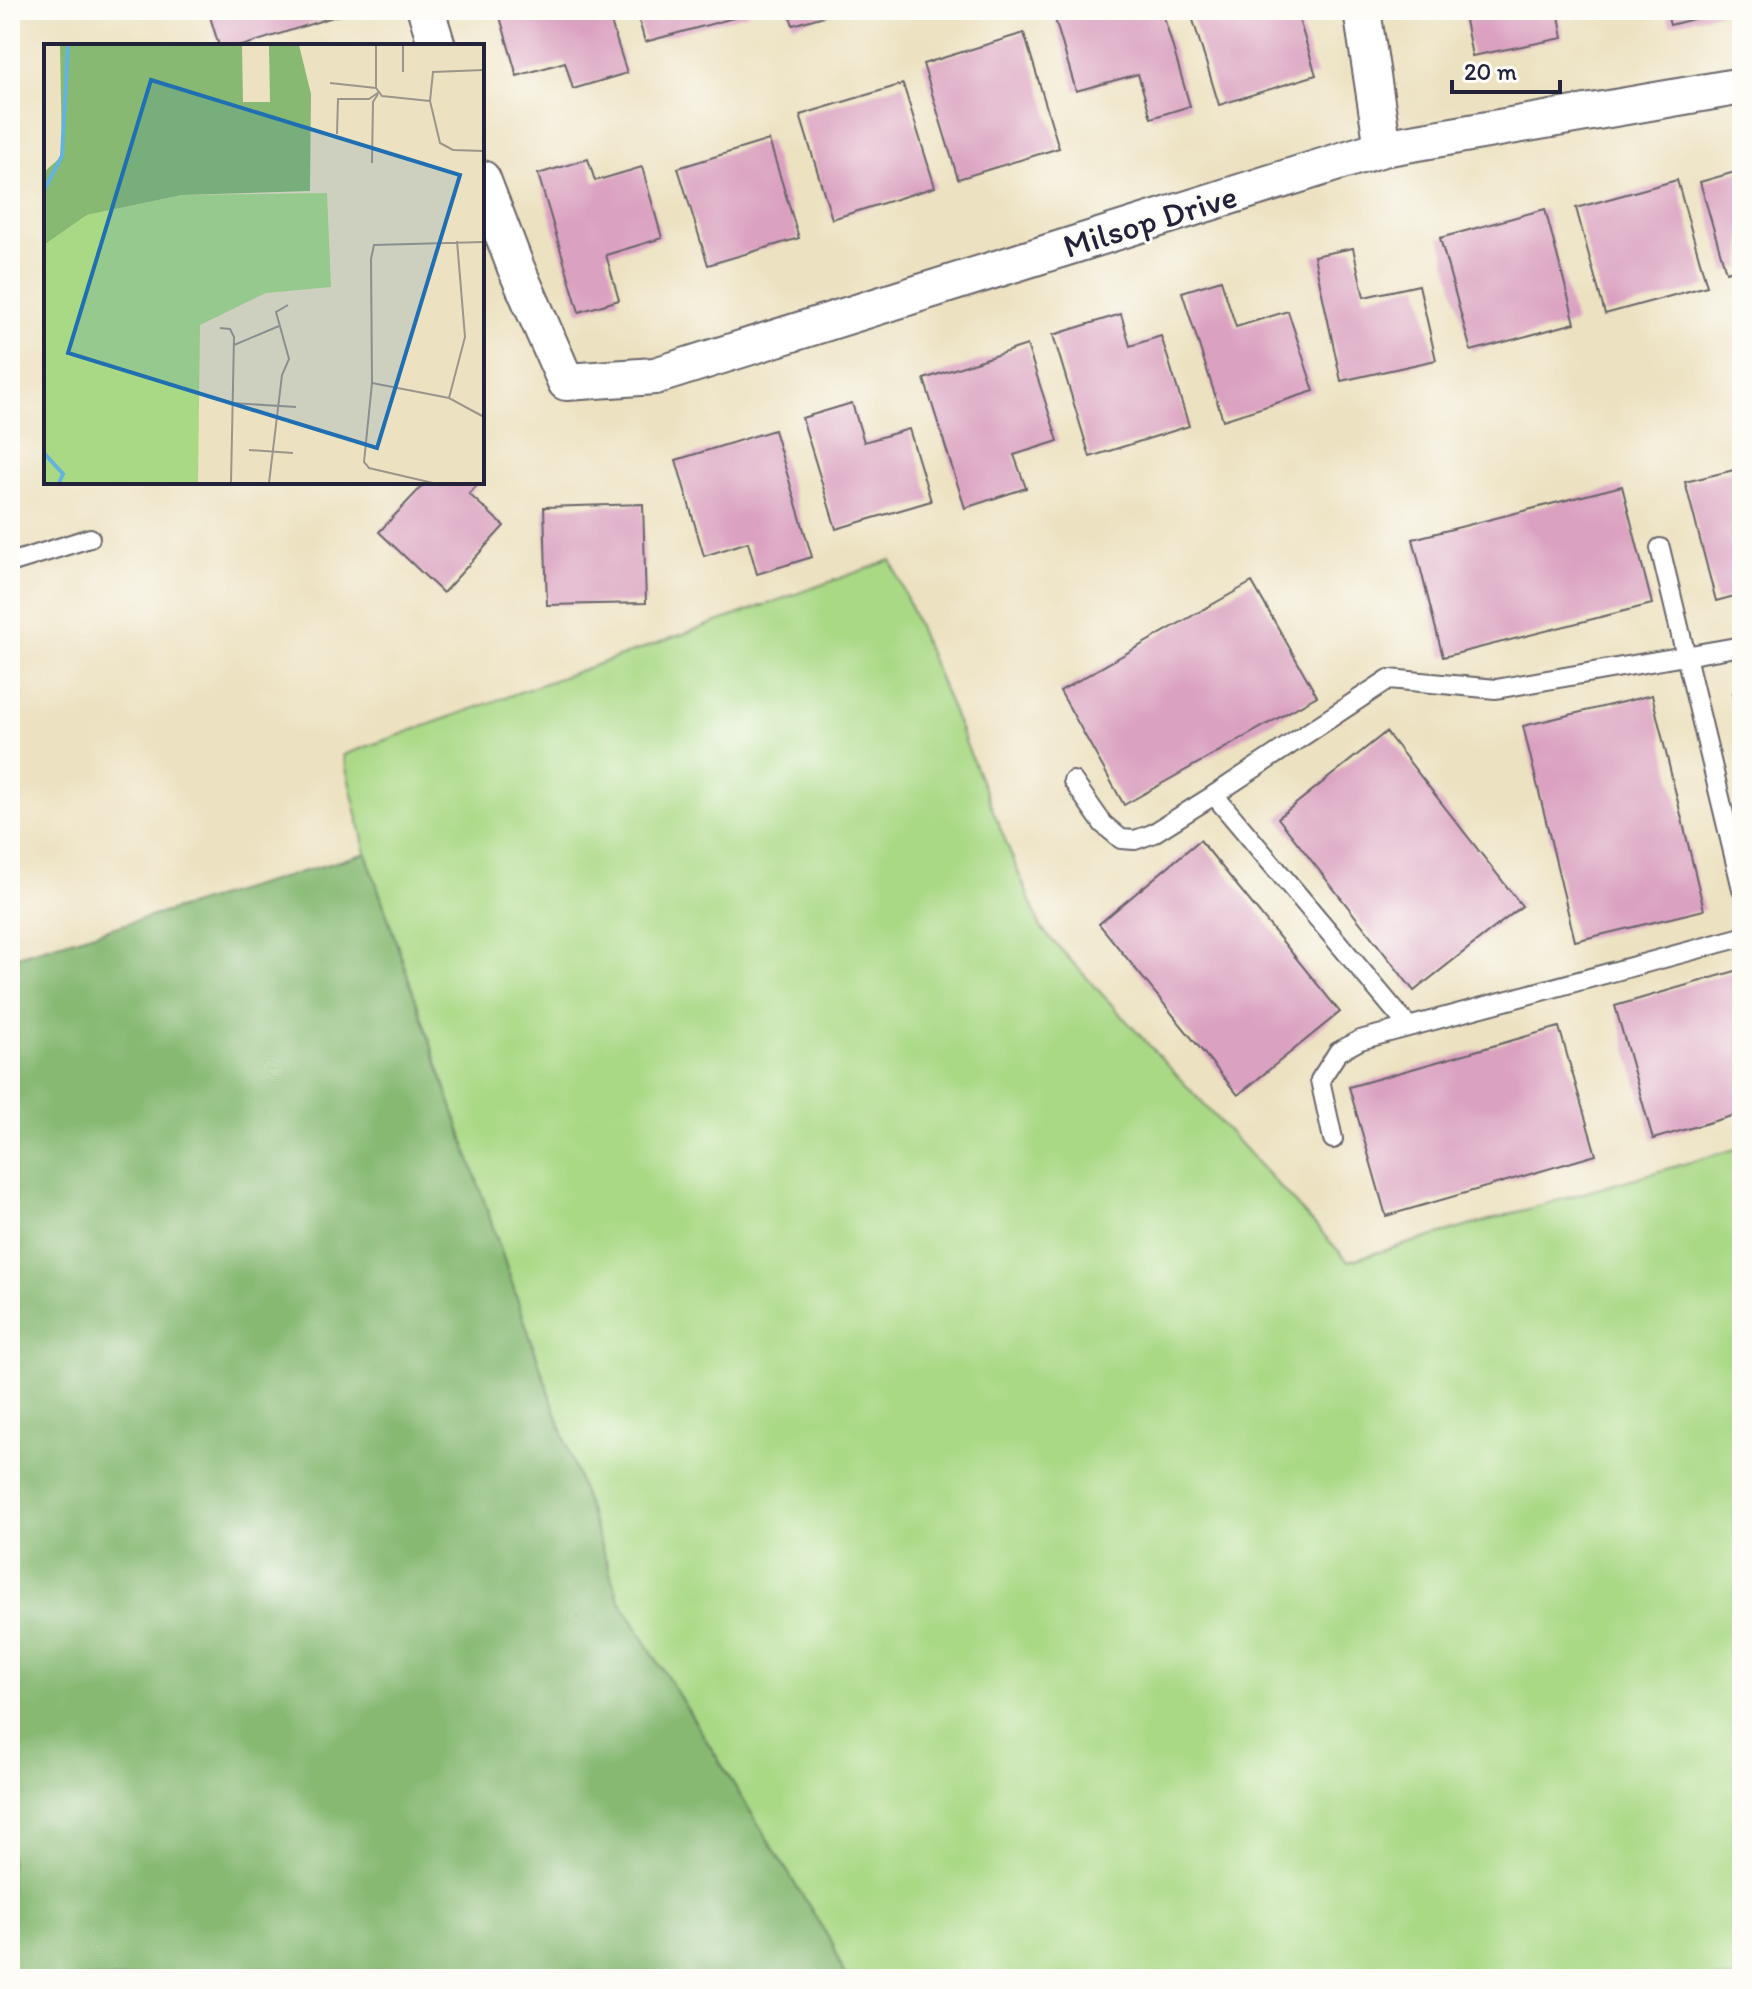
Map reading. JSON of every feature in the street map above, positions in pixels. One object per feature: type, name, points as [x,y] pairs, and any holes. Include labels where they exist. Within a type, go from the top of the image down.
[{"type":"street","points":[[426,10],[436,44]]},
{"type":"street","points":[[1362,10],[1383,148]]},
{"type":"street","name":"Milsop Drive","points":[[484,184],[516,268],[566,382],[655,376],[1383,148],[1742,86]]},
{"type":"lane","points":[[10,563],[90,538]]},
{"type":"lane","points":[[1660,548],[1742,889]]},
{"type":"lane","points":[[1073,781],[1103,824],[1121,839],[1135,840],[1152,834],[1214,795],[1389,679],[1496,689],[1742,646]]},
{"type":"lane","points":[[1214,795],[1408,1026]]},
{"type":"lane","points":[[1333,1139],[1321,1089],[1325,1068],[1338,1052],[1360,1040],[1742,937]]},
{"type":"green space","points":[[891,560],[1041,928],[1348,1261],[1742,1147],[1742,1979],[846,1979],[833,1945],[619,1599],[366,853],[343,755]]},
{"type":"green space","points":[[366,853],[619,1599],[833,1945],[846,1979],[10,1979],[10,958]]},
{"type":"building","points":[[208,10],[338,10],[339,15],[248,44],[218,44]]},
{"type":"building","points":[[498,10],[607,10],[627,73],[573,89],[565,62],[517,76]]},
{"type":"building","points":[[636,10],[747,10],[748,14],[645,42]]},
{"type":"building","points":[[788,10],[841,10],[841,11],[793,25]]},
{"type":"building","points":[[1162,10],[1190,106],[1151,118],[1138,74],[1076,91],[1053,12]]},
{"type":"building","points":[[1190,10],[1296,10],[1316,75],[1219,105]]},
{"type":"building","points":[[1463,10],[1558,10],[1563,38],[1472,56]]},
{"type":"building","points":[[1666,10],[1725,10],[1725,11],[1670,25]]},
{"type":"building","points":[[1024,33],[1059,148],[958,179],[923,64]]},
{"type":"building","points":[[903,84],[935,187],[832,219],[800,115]]},
{"type":"building","points":[[769,140],[799,238],[708,265],[678,168]]},
{"type":"building","points":[[588,159],[595,181],[642,167],[662,238],[606,255],[619,300],[579,312],[538,174]]},
{"type":"building","points":[[1742,170],[1742,267],[1726,272],[1700,182]]},
{"type":"building","points":[[1677,180],[1707,286],[1605,314],[1576,208]]},
{"type":"building","points":[[1545,209],[1575,323],[1471,351],[1440,238]]},
{"type":"building","points":[[1353,248],[1364,297],[1419,285],[1436,360],[1341,381],[1314,256]]},
{"type":"building","points":[[1221,280],[1236,327],[1288,311],[1314,391],[1223,420],[1182,292]]},
{"type":"building","points":[[1121,314],[1130,346],[1161,336],[1189,426],[1090,457],[1053,335]]},
{"type":"building","points":[[1027,345],[1058,441],[1014,455],[1026,488],[965,508],[924,379]]},
{"type":"building","points":[[852,403],[864,442],[909,429],[931,501],[836,529],[802,418]]},
{"type":"building","points":[[774,430],[812,557],[757,574],[748,542],[704,556],[676,460]]},
{"type":"building","points":[[1742,468],[1742,594],[1716,601],[1685,482]]},
{"type":"building","points":[[424,484],[478,484],[469,494],[504,526],[443,593],[379,532]]},
{"type":"building","points":[[1622,486],[1652,604],[1443,657],[1413,539]]},
{"type":"building","points":[[643,504],[646,603],[547,605],[544,507]]},
{"type":"building","points":[[1252,582],[1317,696],[1124,805],[1060,691]]},
{"type":"building","points":[[1742,691],[1742,726],[1741,727],[1733,693]]},
{"type":"building","points":[[1652,695],[1704,910],[1575,941],[1523,726]]},
{"type":"building","points":[[1386,732],[1522,906],[1414,991],[1278,818]]},
{"type":"building","points":[[1200,840],[1340,1012],[1238,1095],[1099,924]]},
{"type":"building","points":[[1742,969],[1742,1113],[1653,1139],[1615,1006]]},
{"type":"building","points":[[1559,1027],[1596,1155],[1386,1216],[1349,1087]]}]
